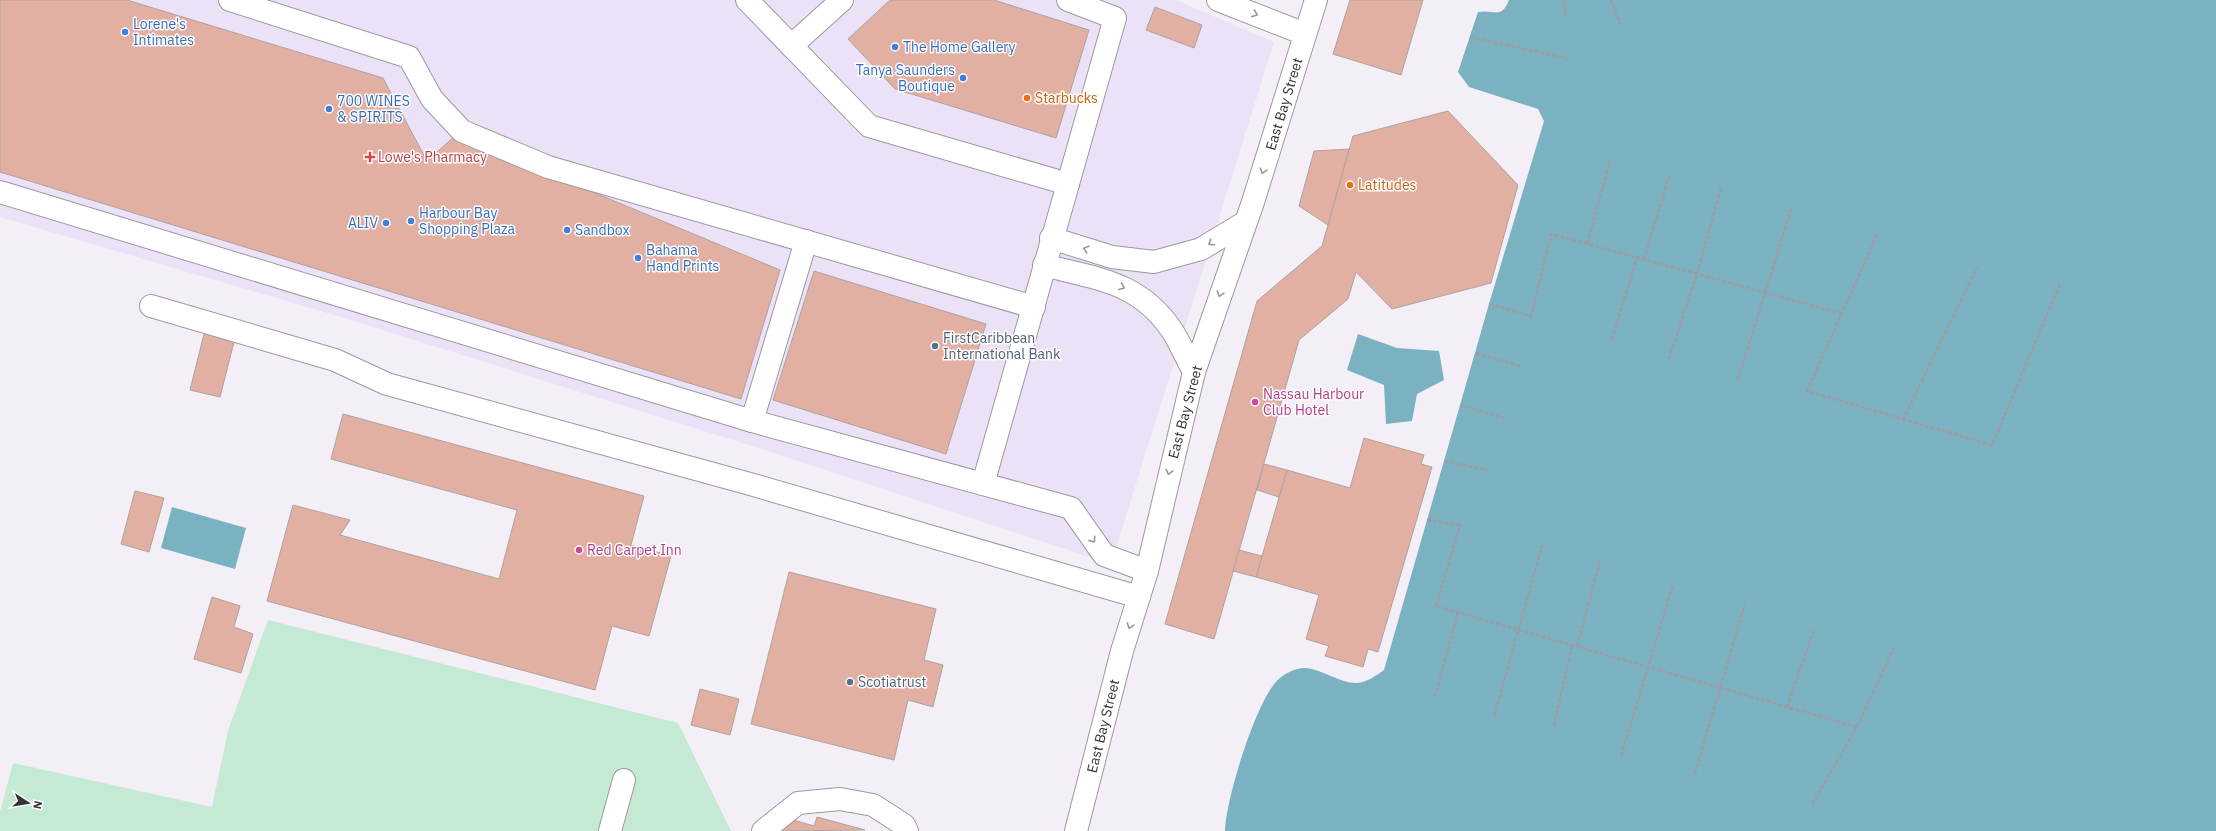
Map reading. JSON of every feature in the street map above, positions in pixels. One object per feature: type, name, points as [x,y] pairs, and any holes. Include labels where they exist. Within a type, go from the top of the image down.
[{"type":"main road","points":[[230,0],[409,57],[432,99],[462,131],[548,167],[1034,307]]},
{"type":"main road","points":[[747,0],[869,126],[1068,184]]},
{"type":"main road","points":[[791,46],[842,0]]},
{"type":"main road","points":[[984,484],[1034,307],[1051,238],[1068,184],[1115,18],[1068,0]]},
{"type":"main road","points":[[1218,0],[1305,34]]},
{"type":"main road","name":"East Bay Street","points":[[1076,831],[1122,651],[1147,571],[1178,434],[1194,372],[1316,0]]},
{"type":"main road","points":[[0,192],[752,421],[1071,508],[1104,555],[1147,571]]},
{"type":"main road","points":[[1051,238],[1112,257],[1154,262],[1201,250],[1244,223]]},
{"type":"main road","points":[[752,421],[806,241]]},
{"type":"main road","points":[[1044,265],[1123,286],[1144,298],[1171,329],[1194,372]]},
{"type":"main road","points":[[151,306],[335,360],[387,384],[750,484],[1139,597]]},
{"type":"main road","points":[[610,831],[624,780]]},
{"type":"main road","points":[[763,831],[798,803],[840,799],[873,805],[904,825],[907,831]]},
{"type":"path","points":[[1564,0],[1565,17]]},
{"type":"path","points":[[1611,0],[1620,24]]},
{"type":"path","points":[[1470,37],[1570,59]]},
{"type":"path","points":[[1587,244],[1611,157]]},
{"type":"path","points":[[1644,259],[1670,173]]},
{"type":"path","points":[[1669,359],[1697,274],[1721,188]]},
{"type":"path","points":[[1738,378],[1792,208]]},
{"type":"path","points":[[1489,304],[1531,316],[1551,234],[1840,314]]},
{"type":"path","points":[[1877,235],[1840,314],[1807,391],[1903,420],[1992,444],[2060,284]]},
{"type":"path","points":[[1612,340],[1637,257]]},
{"type":"path","points":[[1903,420],[1977,267]]},
{"type":"path","points":[[1476,353],[1524,367]]},
{"type":"path","points":[[1461,405],[1508,419]]},
{"type":"path","points":[[1445,461],[1488,470]]},
{"type":"path","points":[[1427,520],[1460,525],[1436,606],[1857,727]]},
{"type":"path","points":[[1494,716],[1542,543]]},
{"type":"path","points":[[1577,646],[1600,561]]},
{"type":"path","points":[[1621,756],[1673,585]]},
{"type":"path","points":[[1695,774],[1719,687],[1745,604]]},
{"type":"path","points":[[1435,696],[1458,612]]},
{"type":"path","points":[[1787,707],[1814,630]]},
{"type":"path","points":[[1554,726],[1572,645]]},
{"type":"path","points":[[1812,804],[1857,727],[1894,647]]},
{"type":"shaded area","name":"Harbour Bay Shopping Plaza","points":[[0,0],[1176,0],[1274,42],[1111,564],[749,445],[341,317],[0,217]]},
{"type":"green space","points":[[268,620],[678,723],[731,831],[0,831],[0,812],[13,763],[212,807],[228,731]]},
{"type":"water","points":[[1509,0],[2216,0],[2216,831],[1225,831],[1230,798],[1242,754],[1258,712],[1275,683],[1285,674],[1303,668],[1313,669],[1344,681],[1356,683],[1367,680],[1384,670],[1489,304],[1544,121],[1538,109],[1469,87],[1458,72],[1478,12],[1500,12]]},
{"type":"water","points":[[1358,334],[1397,348],[1439,351],[1444,380],[1417,394],[1412,421],[1386,424],[1384,385],[1347,370]]},
{"type":"water","points":[[172,507],[246,528],[235,569],[161,548]]},
{"type":"building","name":"Harbour Bay Shopping Plaza","points":[[0,0],[127,0],[383,78],[427,161],[456,135],[780,270],[741,399],[0,172]]},
{"type":"building","points":[[890,0],[994,0],[1089,30],[1056,138],[895,89],[848,39]]},
{"type":"building","points":[[1350,0],[1423,0],[1401,75],[1333,54]]},
{"type":"building","points":[[1155,7],[1202,25],[1194,48],[1146,30]]},
{"type":"building","name":"Nassau Harbour Club Hotel","points":[[1448,111],[1518,185],[1491,283],[1392,309],[1356,272],[1348,299],[1299,340],[1214,639],[1165,624],[1257,301],[1322,246],[1353,136]]},
{"type":"building","points":[[1349,149],[1328,225],[1299,206],[1314,151]]},
{"type":"building","points":[[814,271],[986,324],[946,454],[773,400]]},
{"type":"building","points":[[205,330],[235,338],[220,397],[190,390]]},
{"type":"building","name":"Red Carpet Inn","points":[[343,414],[644,496],[631,545],[671,556],[649,636],[612,626],[595,690],[267,601],[293,505],[350,520],[340,535],[499,579],[517,510],[331,459]]},
{"type":"building","points":[[1364,438],[1424,455],[1421,464],[1432,467],[1378,652],[1368,649],[1363,667],[1325,656],[1329,646],[1306,639],[1319,595],[1256,577],[1287,470],[1350,488]]},
{"type":"building","points":[[1264,464],[1287,470],[1279,497],[1257,490]]},
{"type":"building","points":[[135,491],[164,498],[149,552],[121,544]]},
{"type":"building","points":[[1239,550],[1262,556],[1256,577],[1233,571]]},
{"type":"building","name":"Scotiatrust","points":[[789,572],[936,609],[924,660],[943,665],[933,707],[908,700],[894,760],[751,724]]},
{"type":"building","points":[[212,597],[240,606],[234,627],[253,634],[241,673],[194,659]]},
{"type":"building","points":[[700,689],[739,699],[730,735],[691,725]]},
{"type":"building","points":[[783,817],[814,826],[817,817],[865,830],[779,831]]},
{"type":"place","name":"Lorene's Intimates","points":[[125,32]]},
{"type":"place","name":"The Home Gallery","points":[[895,47]]},
{"type":"place","name":"Tanya Saunders Boutique","points":[[963,78]]},
{"type":"place","name":"Starbucks","points":[[1027,98]]},
{"type":"place","name":"700 WINES & SPIRITS","points":[[329,109]]},
{"type":"place","name":"Lowe's Pharmacy","points":[[370,157]]},
{"type":"place","name":"Latitudes","points":[[1350,185]]},
{"type":"place","name":"Harbour Bay Shopping Plaza","points":[[411,221]]},
{"type":"place","name":"ALIV","points":[[386,223]]},
{"type":"place","name":"Sandbox","points":[[567,230]]},
{"type":"place","name":"Bahama Hand Prints","points":[[638,258]]},
{"type":"place","name":"FirstCaribbean International Bank","points":[[935,346]]},
{"type":"place","name":"Nassau Harbour Club Hotel","points":[[1255,402]]},
{"type":"place","name":"Red Carpet Inn","points":[[579,550]]},
{"type":"place","name":"Scotiatrust","points":[[850,682]]}]
